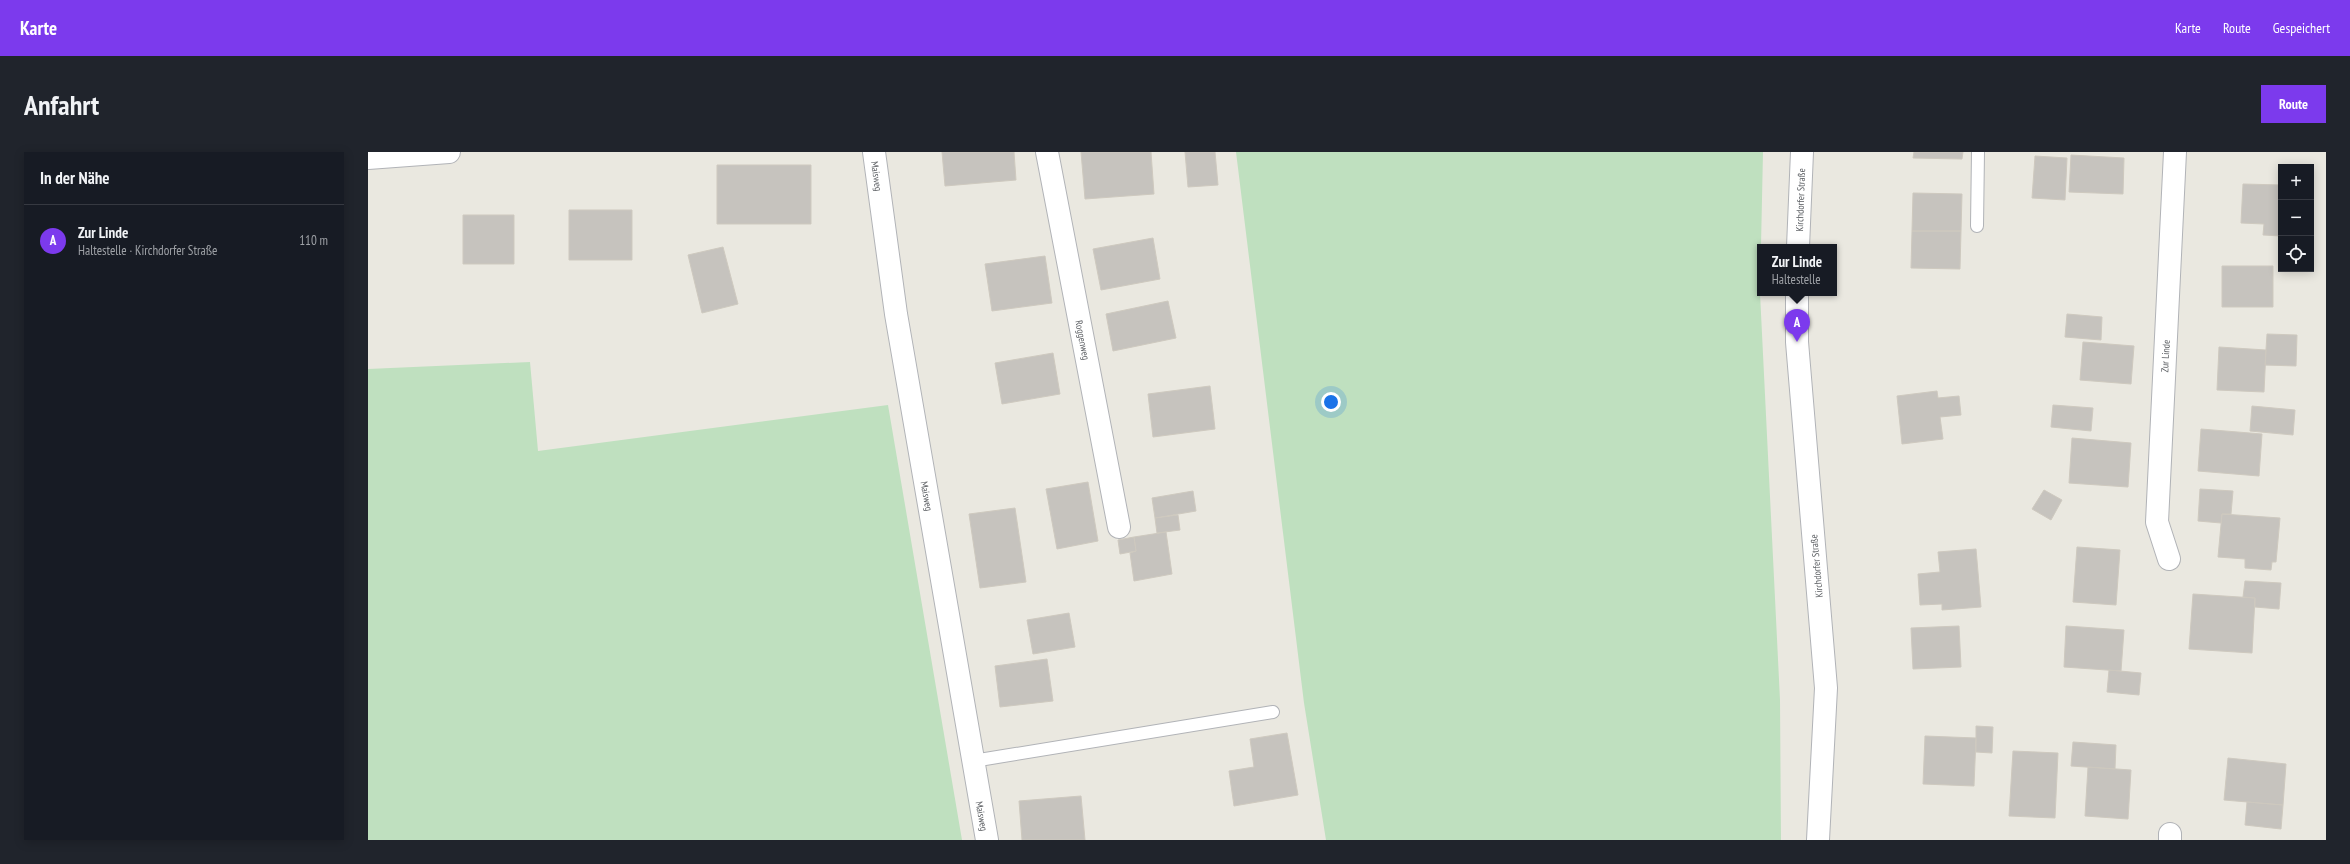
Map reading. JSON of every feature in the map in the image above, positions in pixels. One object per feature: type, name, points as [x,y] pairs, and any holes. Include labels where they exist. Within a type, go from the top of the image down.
[{"type":"street","points":[[368,158],[449,152]]},
{"type":"street","name":"Maisweg","points":[[874,152],[896,314],[987,840]]},
{"type":"street","name":"Roggenweg","points":[[1047,152],[1119,527]]},
{"type":"street","name":"Kirchdorfer Straße","points":[[1798,244],[1802,152]]},
{"type":"street","name":"Zur Linde","points":[[2169,559],[2157,522],[2174,152]]},
{"type":"street","name":"Kirchdorfer Straße","points":[[1797,296],[1797,342],[1826,688],[1818,840]]},
{"type":"lane","points":[[1977,226],[1978,152]]},
{"type":"lane","points":[[973,761],[1273,712]]},
{"type":"green space","points":[[1236,152],[1763,152],[1761,244],[1757,244],[1757,296],[1760,296],[1780,700],[1781,840],[1326,840],[1304,703]]},
{"type":"green space","points":[[530,362],[538,451],[888,405],[962,840],[368,840],[368,369]]},
{"type":"building","points":[[942,152],[1014,152],[1016,180],[945,186]]},
{"type":"building","points":[[1081,152],[1151,152],[1154,194],[1085,199]]},
{"type":"building","points":[[1185,152],[1215,152],[1218,185],[1188,187]]},
{"type":"building","points":[[1914,152],[1963,152],[1962,159],[1913,158]]},
{"type":"building","points":[[2071,155],[2124,158],[2123,194],[2069,192]]},
{"type":"building","points":[[2035,156],[2067,158],[2065,200],[2032,198]]},
{"type":"building","points":[[717,165],[811,165],[811,224],[717,224]]},
{"type":"building","points":[[2243,184],[2278,185],[2278,236],[2263,235],[2264,224],[2241,223]]},
{"type":"building","points":[[1913,193],[1962,194],[1961,231],[1912,231]]},
{"type":"building","points":[[569,210],[632,210],[632,260],[569,260]]},
{"type":"building","points":[[463,215],[514,215],[514,264],[463,264]]},
{"type":"building","points":[[1912,231],[1961,231],[1960,269],[1911,268]]},
{"type":"building","points":[[1153,238],[1160,279],[1101,290],[1093,249]]},
{"type":"building","points":[[723,247],[738,304],[702,313],[688,255]]},
{"type":"building","points":[[1045,256],[1052,303],[992,311],[985,264]]},
{"type":"building","points":[[2222,266],[2273,266],[2273,307],[2222,307]]},
{"type":"building","points":[[1168,301],[1176,338],[1113,351],[1106,314]]},
{"type":"building","points":[[2067,314],[2102,317],[2101,340],[2065,337]]},
{"type":"building","points":[[2267,334],[2297,335],[2296,366],[2265,365]]},
{"type":"building","points":[[2083,342],[2134,346],[2131,384],[2080,380]]},
{"type":"building","points":[[2219,347],[2266,350],[2264,392],[2217,390]]},
{"type":"building","points":[[1053,353],[1060,394],[1002,404],[995,363]]},
{"type":"building","points":[[1210,386],[1215,429],[1153,437],[1148,394]]},
{"type":"building","points":[[1937,391],[1938,398],[1959,396],[1961,415],[1940,417],[1943,439],[1902,444],[1897,396]]},
{"type":"building","points":[[2053,405],[2093,408],[2091,431],[2051,427]]},
{"type":"building","points":[[2252,406],[2295,410],[2293,435],[2250,431]]},
{"type":"building","points":[[2201,429],[2262,434],[2259,476],[2198,471]]},
{"type":"building","points":[[2072,438],[2131,443],[2128,487],[2069,483]]},
{"type":"building","points":[[1088,482],[1098,541],[1057,549],[1046,489]]},
{"type":"building","points":[[2200,489],[2233,491],[2231,514],[2222,514],[2221,523],[2198,521]]},
{"type":"building","points":[[2044,490],[2062,500],[2051,520],[2032,509]]},
{"type":"building","points":[[1193,491],[1196,511],[1155,518],[1152,498]]},
{"type":"building","points":[[1015,508],[1026,582],[980,588],[969,514]]},
{"type":"building","points":[[2222,514],[2280,518],[2276,562],[2272,562],[2271,570],[2245,568],[2245,559],[2218,557]]},
{"type":"building","points":[[1178,515],[1180,530],[1157,533],[1155,518]]},
{"type":"building","points":[[1166,532],[1172,574],[1134,581],[1130,553],[1136,551],[1134,537]]},
{"type":"building","points":[[1134,537],[1136,551],[1120,554],[1118,540]]},
{"type":"building","points":[[2077,547],[2120,550],[2116,605],[2073,602]]},
{"type":"building","points":[[1976,549],[1981,607],[1942,610],[1942,604],[1920,605],[1918,574],[1940,572],[1938,552]]},
{"type":"building","points":[[2245,581],[2281,583],[2279,609],[2255,607],[2255,598],[2243,597]]},
{"type":"building","points":[[2193,594],[2255,598],[2252,653],[2189,649]]},
{"type":"building","points":[[1069,613],[1075,647],[1033,654],[1027,620]]},
{"type":"building","points":[[1959,626],[1961,667],[1913,669],[1911,628]]},
{"type":"building","points":[[2066,626],[2124,630],[2121,671],[2064,667]]},
{"type":"building","points":[[1047,659],[1053,701],[1000,707],[995,666]]},
{"type":"building","points":[[2109,670],[2141,673],[2139,695],[2107,692]]},
{"type":"building","points":[[1976,726],[1993,727],[1992,753],[1976,752]]},
{"type":"building","points":[[1287,733],[1298,795],[1234,806],[1229,771],[1254,767],[1250,739]]},
{"type":"building","points":[[1925,736],[1976,738],[1974,786],[1923,784]]},
{"type":"building","points":[[2073,742],[2116,745],[2115,769],[2071,766]]},
{"type":"building","points":[[2013,751],[2058,753],[2055,818],[2009,816]]},
{"type":"building","points":[[2228,758],[2286,764],[2283,805],[2224,800]]},
{"type":"building","points":[[2088,767],[2131,770],[2128,819],[2085,816]]},
{"type":"building","points":[[1081,796],[1085,840],[1022,840],[1019,801]]},
{"type":"building","points":[[2247,802],[2283,805],[2281,829],[2245,825]]},
{"type":"place","name":"Zur Linde","points":[[1797,342]]}]
